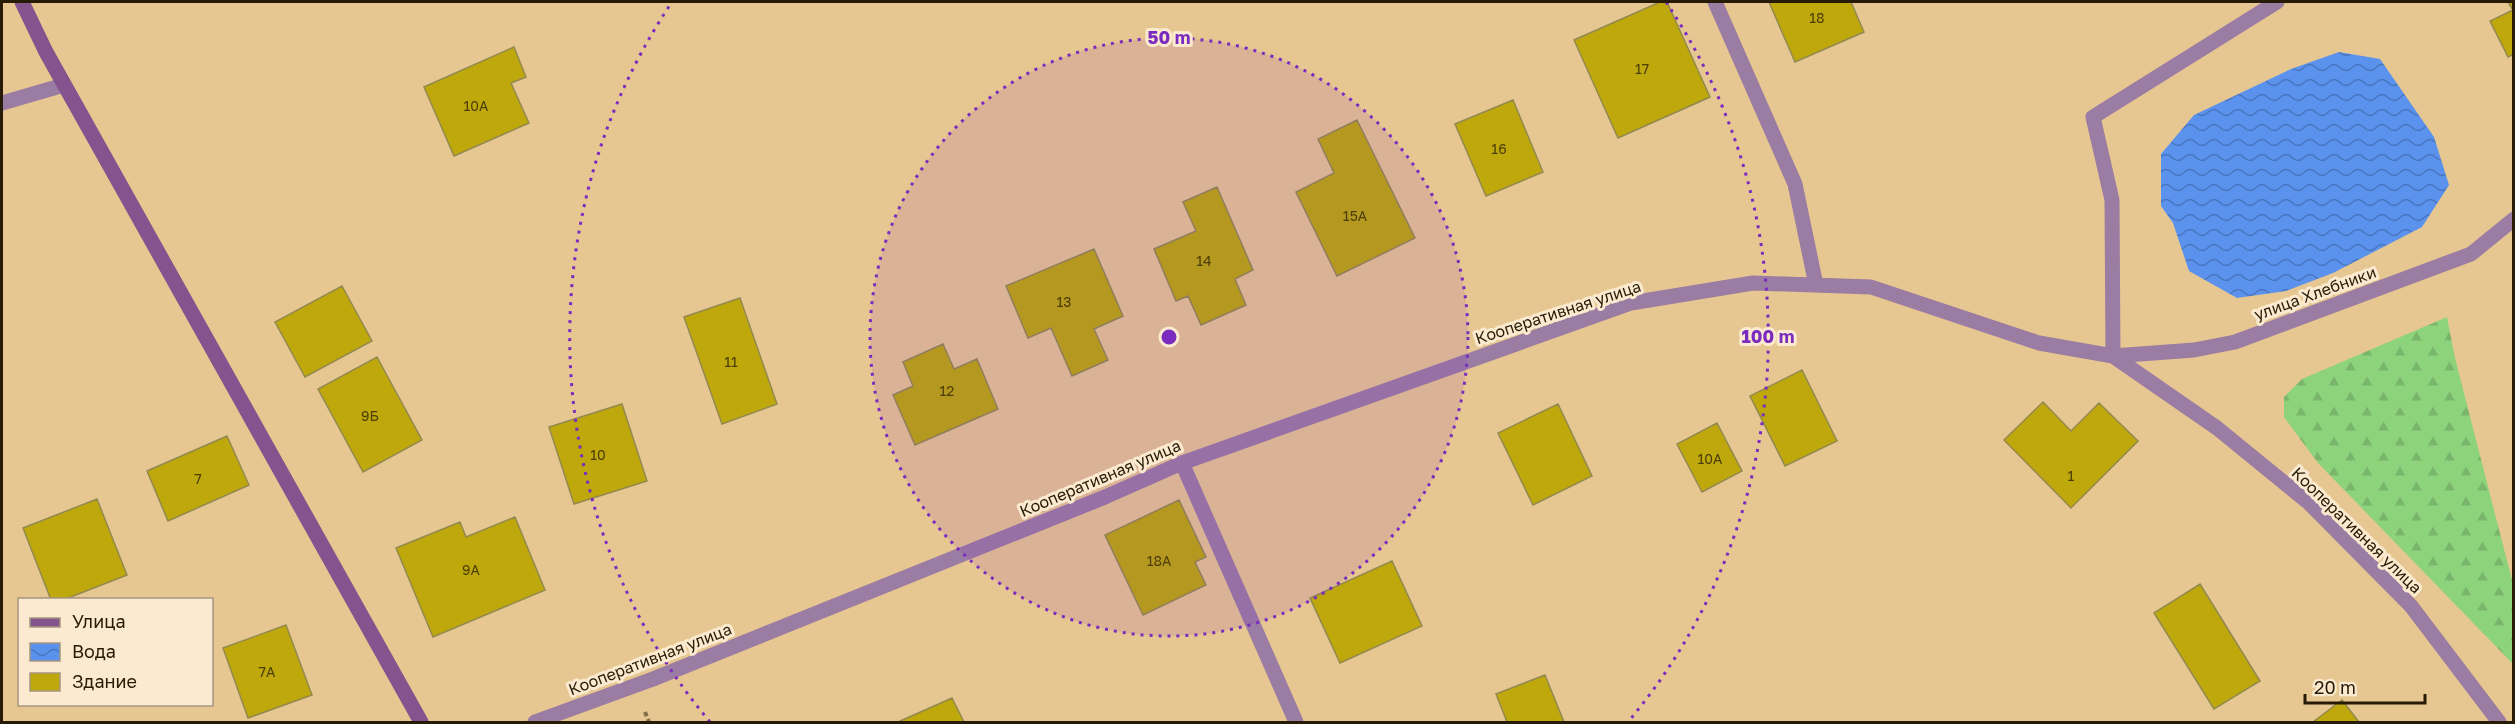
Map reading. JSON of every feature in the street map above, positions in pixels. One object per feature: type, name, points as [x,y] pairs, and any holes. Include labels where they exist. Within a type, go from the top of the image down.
[{"type":"street","points":[[22,2],[64,85],[421,723]]},
{"type":"street","points":[[1715,2],[1795,184],[1816,285]]},
{"type":"street","points":[[2114,356],[2112,200],[2093,117],[2277,2]]},
{"type":"street","points":[[2,103],[64,85]]},
{"type":"street","name":"улица Хлебники","points":[[2114,356],[2194,350],[2235,342],[2471,254],[2514,219]]},
{"type":"street","name":"Кооперативная улица","points":[[536,723],[1094,502],[1182,463],[1631,303],[1753,283],[1871,287],[2039,343],[2114,356],[2217,428],[2309,503],[2410,606],[2499,723]]},
{"type":"street","points":[[1182,463],[1296,723]]},
{"type":"green space","points":[[2447,317],[2455,358],[2513,584],[2513,664],[2318,463],[2284,417],[2284,397],[2302,379]]},
{"type":"water","points":[[2339,52],[2380,59],[2434,137],[2449,185],[2422,227],[2333,273],[2286,291],[2237,298],[2189,271],[2173,223],[2161,206],[2161,154],[2194,115],[2291,69]]},
{"type":"building","points":[[1660,2],[1667,2],[1710,97],[1618,138],[1574,40]]},
{"type":"building","points":[[1769,2],[1851,2],[1864,32],[1795,62]]},
{"type":"building","points":[[2508,2],[2514,2],[2514,54],[2508,57],[2490,21],[2513,10]]},
{"type":"building","points":[[514,47],[526,77],[511,83],[529,123],[454,156],[424,87]]},
{"type":"building","points":[[1513,100],[1543,172],[1486,196],[1455,124]]},
{"type":"building","points":[[1357,120],[1415,238],[1337,276],[1296,192],[1334,173],[1318,139]]},
{"type":"building","points":[[1217,187],[1253,270],[1235,279],[1246,305],[1201,325],[1188,296],[1176,301],[1154,249],[1196,231],[1183,202]]},
{"type":"building","points":[[1094,249],[1123,316],[1094,329],[1108,360],[1072,376],[1051,328],[1028,338],[1006,286]]},
{"type":"building","points":[[342,286],[372,341],[305,377],[275,322]]},
{"type":"building","points":[[740,298],[777,404],[722,424],[684,317]]},
{"type":"building","points":[[943,344],[954,369],[977,359],[998,409],[915,445],[893,395],[913,386],[903,362]]},
{"type":"building","points":[[377,357],[422,440],[363,472],[318,389]]},
{"type":"building","points":[[1802,370],[1837,441],[1785,466],[1750,396]]},
{"type":"building","points":[[2043,402],[2071,431],[2099,403],[2138,441],[2071,508],[2004,440]]},
{"type":"building","points":[[622,404],[647,481],[574,504],[549,427]]},
{"type":"building","points":[[1558,404],[1592,476],[1533,505],[1498,433]]},
{"type":"building","points":[[1717,423],[1742,471],[1702,492],[1677,444]]},
{"type":"building","points":[[227,436],[249,485],[168,521],[147,471]]},
{"type":"building","points":[[97,499],[127,575],[68,598],[50,598],[23,528]]},
{"type":"building","points":[[1179,500],[1206,557],[1195,562],[1206,585],[1143,615],[1105,535]]},
{"type":"building","points":[[515,517],[545,590],[433,637],[396,548],[460,522],[466,537]]},
{"type":"building","points":[[1392,561],[1422,626],[1340,663],[1310,598]]},
{"type":"building","points":[[2200,584],[2260,681],[2214,709],[2154,613]]},
{"type":"building","points":[[286,625],[312,695],[248,718],[223,648]]},
{"type":"building","points":[[1545,675],[1564,722],[1507,722],[1496,694]]},
{"type":"building","points":[[952,698],[964,722],[898,722]]},
{"type":"building","points":[[2342,700],[2359,722],[2313,722]]}]
